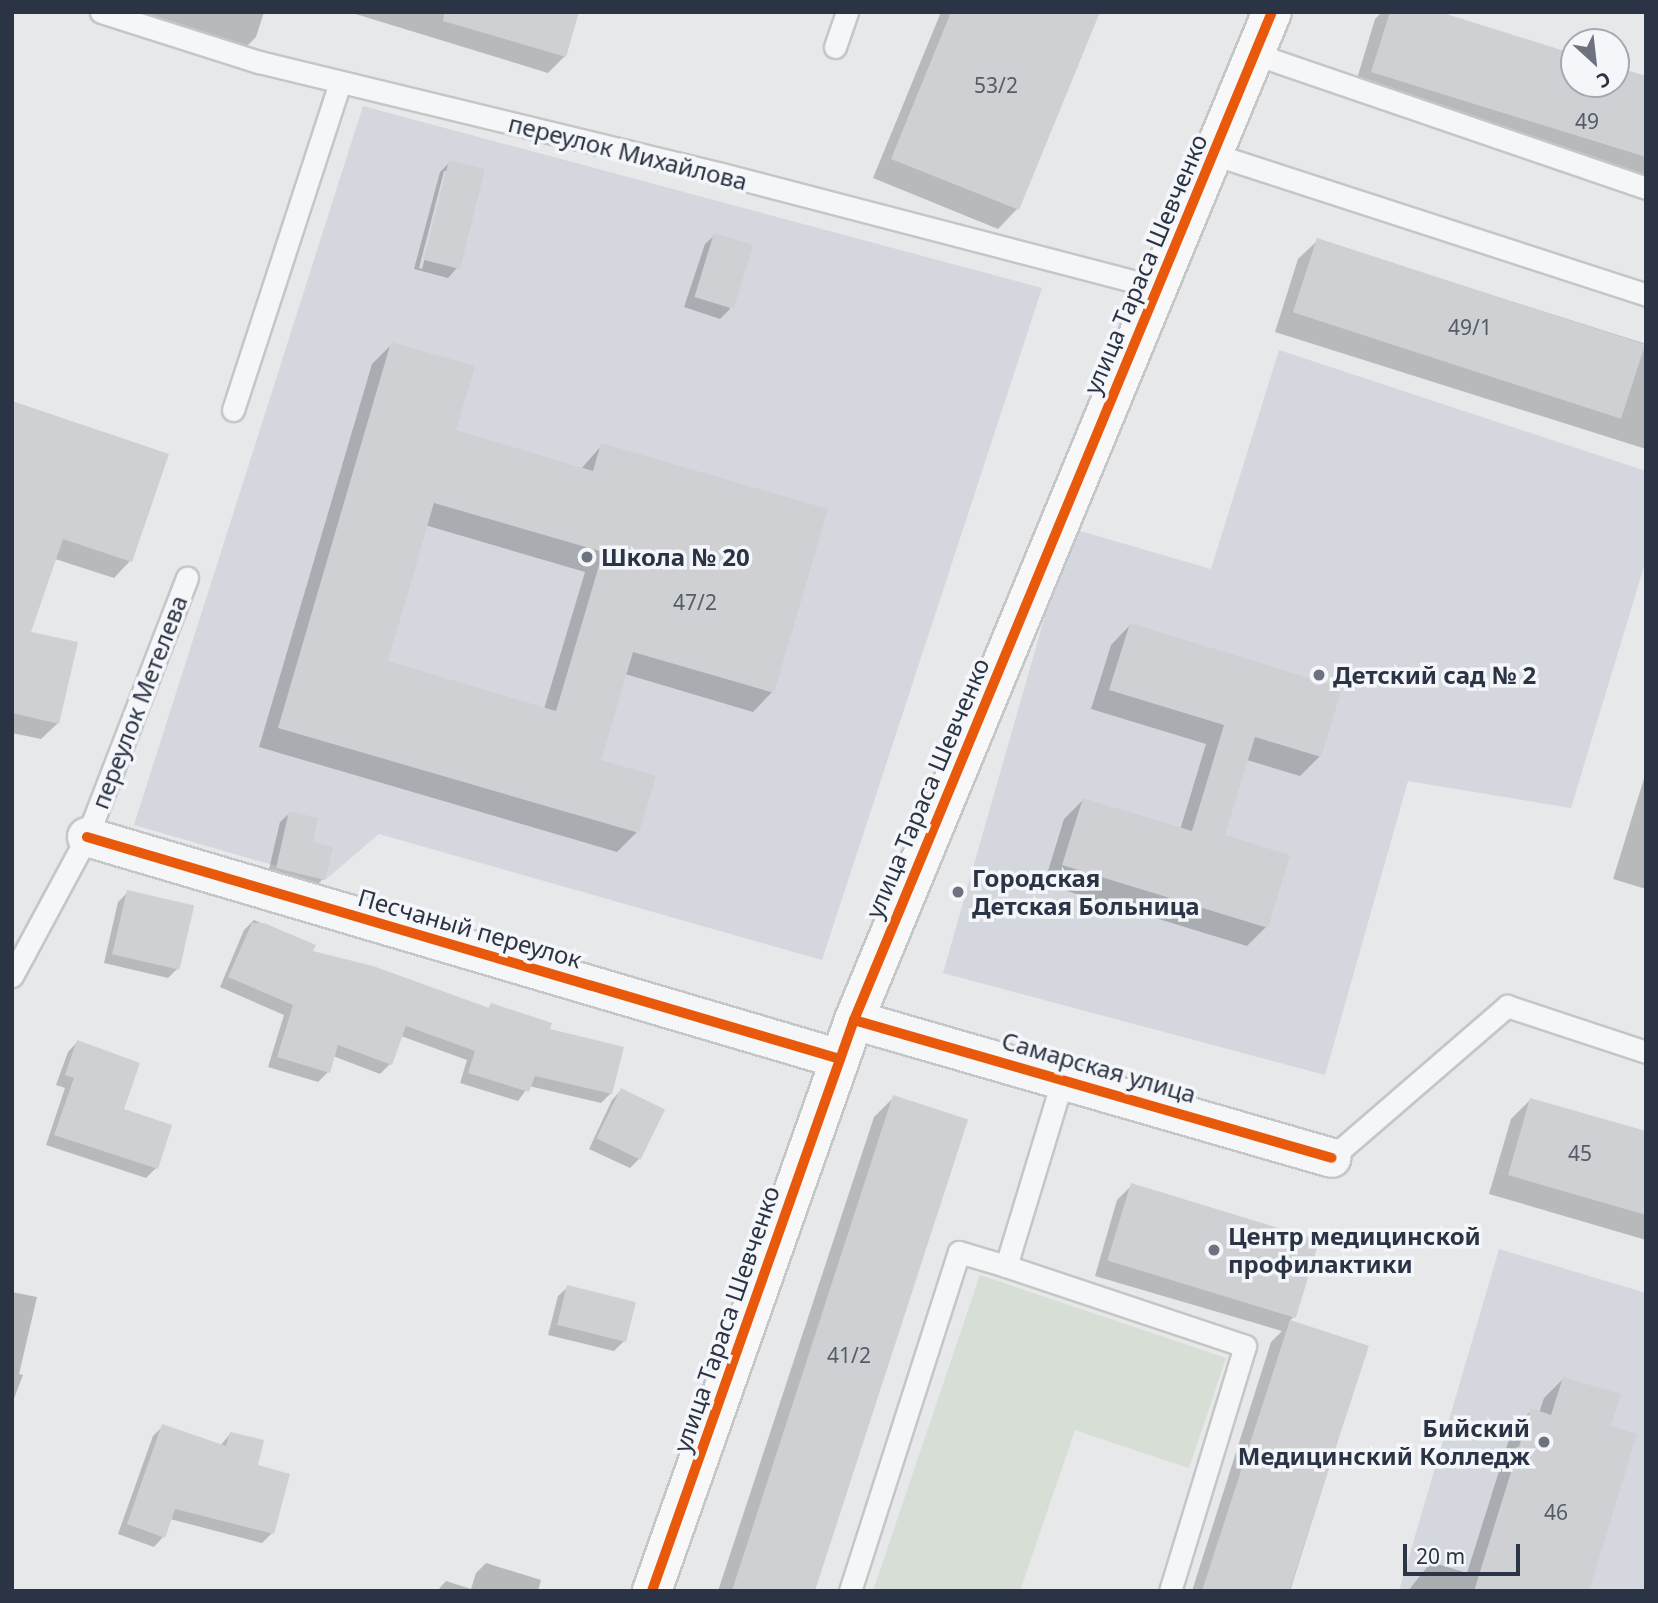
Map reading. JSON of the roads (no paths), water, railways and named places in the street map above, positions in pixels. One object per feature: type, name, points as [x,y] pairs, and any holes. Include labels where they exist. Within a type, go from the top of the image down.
[{"type":"street","name":"улица Тараса Шевченко","points":[[652,1591],[854,1020],[1272,12]]},
{"type":"street","name":"Песчаный переулок","points":[[87,836],[840,1059]]},
{"type":"street","name":"Самарская улица","points":[[854,1020],[1063,1077],[1331,1158]]},
{"type":"lane","name":"переулок Михайлова","points":[[101,12],[259,62],[722,174],[1157,288]]},
{"type":"lane","points":[[835,47],[847,12]]},
{"type":"lane","points":[[1255,54],[1646,188]]},
{"type":"lane","points":[[233,410],[340,82]]},
{"type":"lane","points":[[1213,154],[1646,295]]},
{"type":"lane","name":"переулок Метелева","points":[[12,976],[87,836],[187,578]]},
{"type":"lane","points":[[1331,1158],[1507,1006],[1646,1052]]},
{"type":"lane","points":[[1006,1266],[1063,1077]]},
{"type":"lane","points":[[850,1591],[959,1252],[1245,1346],[1170,1591]]},
{"type":"place","name":"Школа № 20","points":[[587,557]]},
{"type":"place","name":"Детский сад № 2","points":[[1319,675]]},
{"type":"place","name":"Городская Детская Больница","points":[[958,892]]},
{"type":"place","name":"Центр медицинской профилактики","points":[[1214,1250]]},
{"type":"place","name":"Бийский Медицинский Колледж","points":[[1544,1442]]}]
